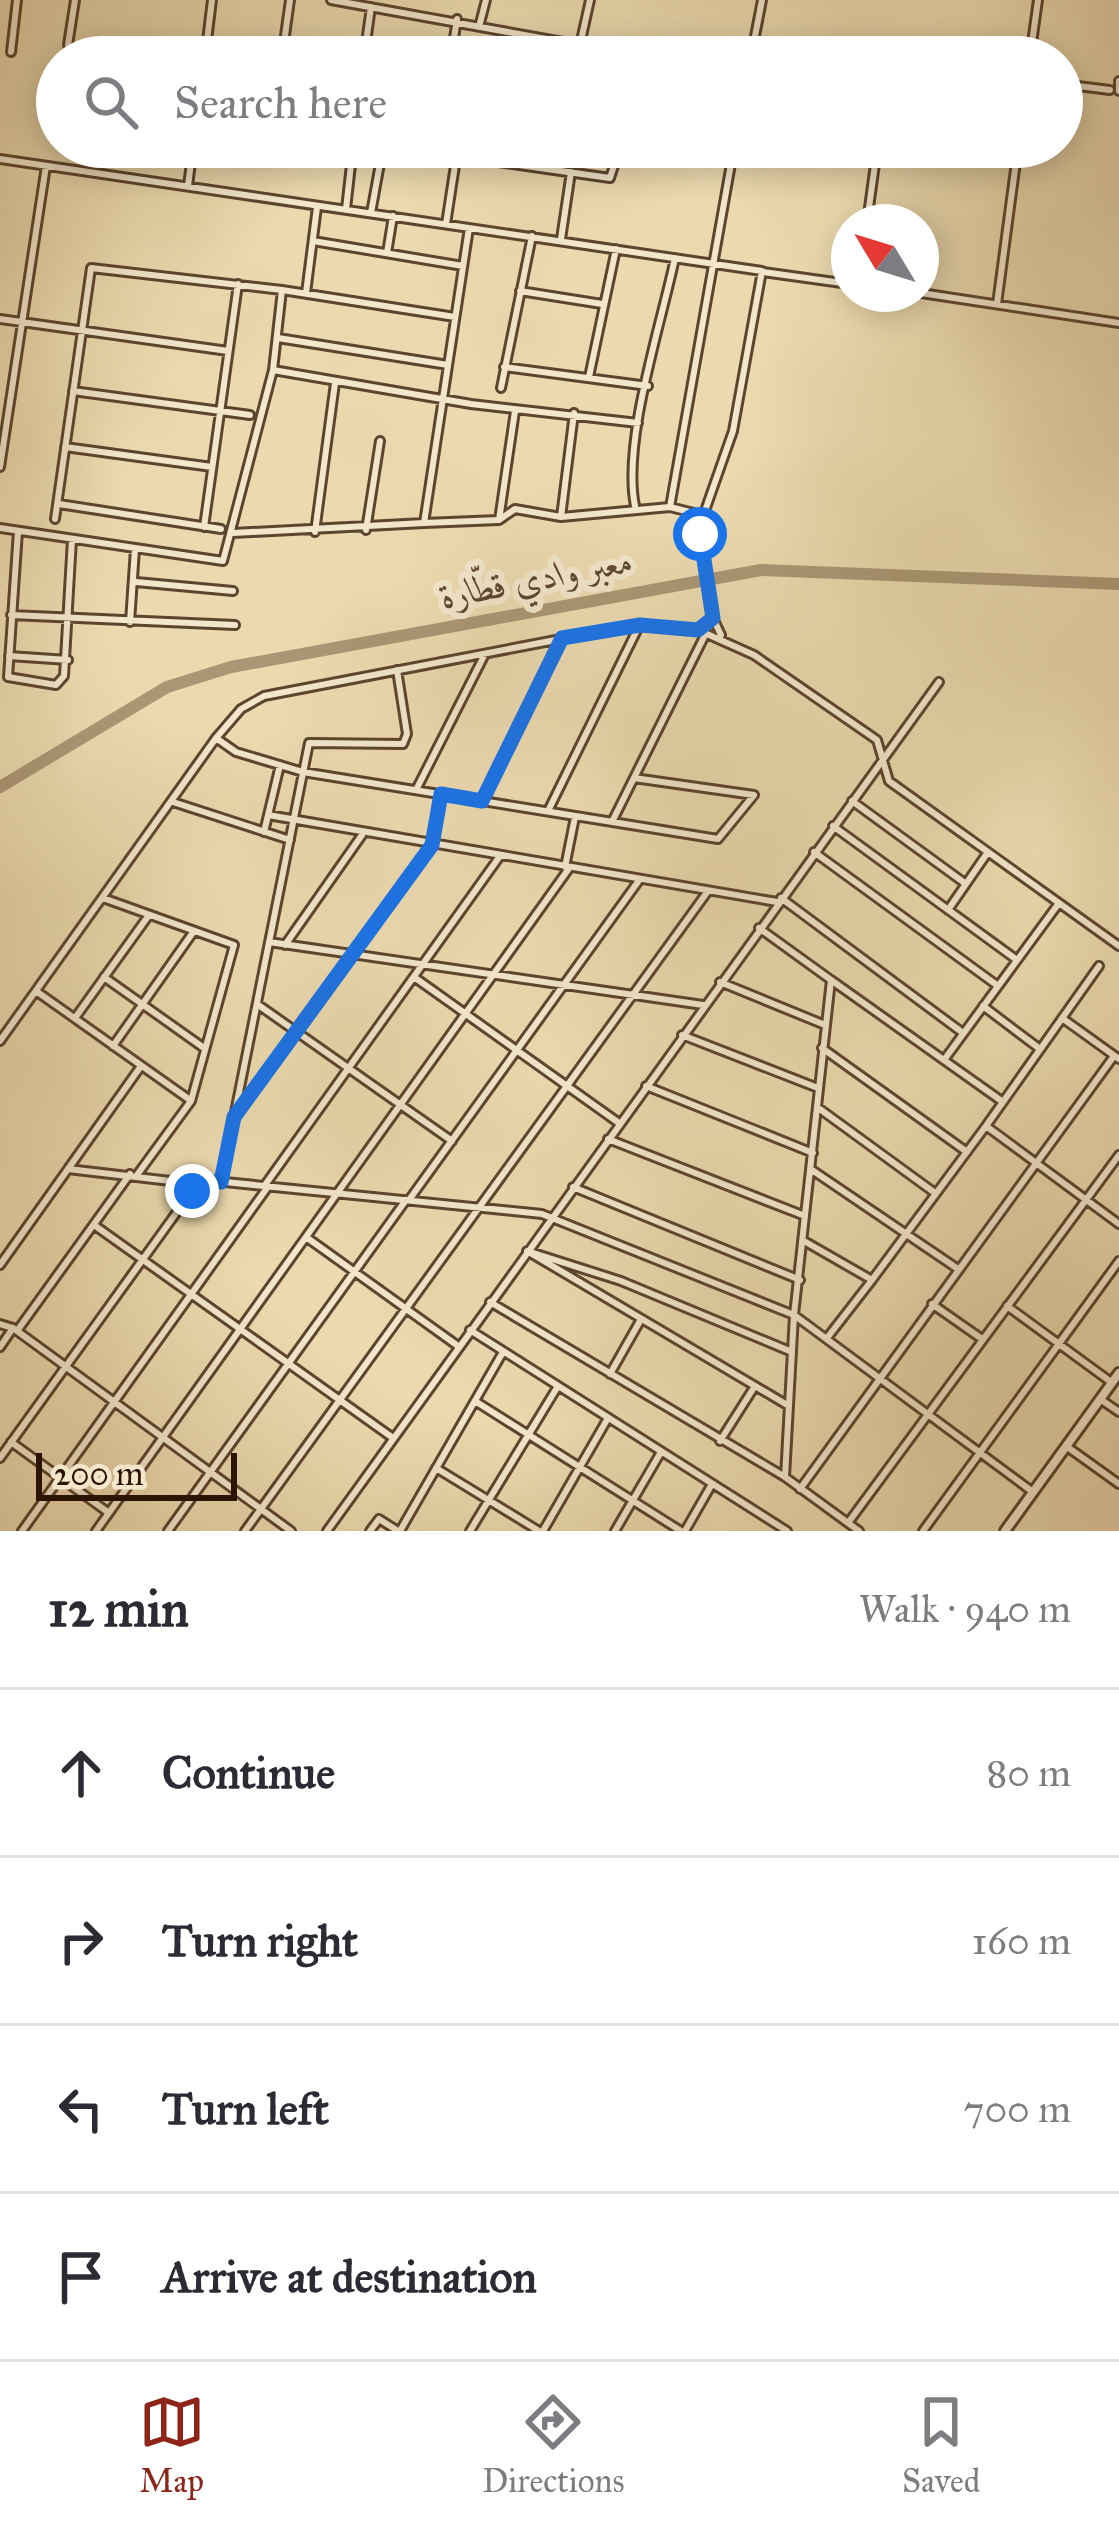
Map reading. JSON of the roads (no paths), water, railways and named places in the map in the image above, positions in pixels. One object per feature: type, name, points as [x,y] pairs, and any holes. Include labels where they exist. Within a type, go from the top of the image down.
[{"type":"street","points":[[11,52],[17,0]]},
{"type":"street","points":[[69,36],[75,0]]},
{"type":"street","points":[[208,36],[212,0]]},
{"type":"street","points":[[285,36],[290,0]]},
{"type":"street","points":[[332,0],[539,36]]},
{"type":"street","points":[[480,23],[486,0]]},
{"type":"street","points":[[582,36],[590,0]]},
{"type":"street","points":[[756,36],[762,0]]},
{"type":"street","points":[[1033,36],[1038,0]]},
{"type":"street","points":[[365,36],[366,3]]},
{"type":"street","points":[[455,36],[458,19]]},
{"type":"street","points":[[1083,86],[1114,90],[1119,82]]},
{"type":"street","points":[[0,159],[36,164]]},
{"type":"street","points":[[0,467],[46,168]]},
{"type":"street","points":[[60,168],[831,282]]},
{"type":"street","points":[[188,186],[190,168]]},
{"type":"street","points":[[346,208],[351,168]]},
{"type":"street","points":[[371,213],[379,168]]},
{"type":"street","points":[[446,224],[454,168]]},
{"type":"street","points":[[551,168],[610,178],[613,168]]},
{"type":"street","points":[[670,507],[730,168]]},
{"type":"street","points":[[869,204],[874,168]]},
{"type":"street","points":[[998,304],[1015,168]]},
{"type":"street","points":[[561,240],[571,172]]},
{"type":"street","points":[[306,292],[317,205]]},
{"type":"street","points":[[387,254],[393,217]]},
{"type":"street","points":[[424,523],[469,228]]},
{"type":"street","points":[[501,388],[532,236]]},
{"type":"street","points":[[313,241],[463,266]]},
{"type":"street","points":[[589,377],[616,249]]},
{"type":"street","points":[[635,506],[630,482],[638,423],[675,258]]},
{"type":"street","points":[[55,519],[91,268],[97,265],[306,292],[455,317]]},
{"type":"street","points":[[723,638],[713,618],[702,515],[733,430],[762,272]]},
{"type":"street","points":[[204,526],[238,284]]},
{"type":"street","points":[[0,528],[223,561],[273,370],[282,290]]},
{"type":"street","points":[[520,290],[602,304]]},
{"type":"street","points":[[939,296],[1119,323]]},
{"type":"street","points":[[0,319],[228,351]]},
{"type":"street","points":[[278,338],[448,365]]},
{"type":"street","points":[[504,367],[648,386]]},
{"type":"street","points":[[273,370],[442,400],[638,423]]},
{"type":"street","points":[[315,532],[335,383]]},
{"type":"street","points":[[74,391],[250,416]]},
{"type":"street","points":[[499,520],[515,410]]},
{"type":"street","points":[[561,517],[574,413]]},
{"type":"street","points":[[366,530],[380,441]]},
{"type":"street","points":[[65,447],[212,467]]},
{"type":"street","points":[[57,504],[221,529]]},
{"type":"street","points":[[233,532],[366,530],[499,520],[515,509],[561,517],[635,506],[670,507],[702,515]]},
{"type":"street","points":[[18,531],[8,677],[56,686],[68,660],[72,539]]},
{"type":"street","points":[[130,622],[135,549]]},
{"type":"street","points":[[136,582],[233,591]]},
{"type":"street","points":[[11,615],[235,625]]},
{"type":"street","points":[[612,822],[702,632],[713,618]]},
{"type":"street","points":[[548,812],[640,625]]},
{"type":"street","points":[[0,1041],[215,738],[241,710],[264,696],[640,625],[723,638],[877,740],[889,781],[1119,946]]},
{"type":"street","points":[[482,801],[562,638]]},
{"type":"street","points":[[416,790],[486,652]]},
{"type":"street","points":[[9,656],[68,660]]},
{"type":"street","points":[[221,1182],[309,743],[403,744],[407,734],[397,670]]},
{"type":"street","points":[[327,1531],[939,682]]},
{"type":"street","points":[[215,738],[236,752],[303,772],[718,839],[754,795],[634,778]]},
{"type":"street","points":[[264,832],[280,765]]},
{"type":"street","points":[[234,1117],[432,845],[441,794]]},
{"type":"street","points":[[852,801],[966,884]]},
{"type":"street","points":[[172,802],[290,840]]},
{"type":"street","points":[[268,815],[293,823],[779,900],[963,1033]]},
{"type":"street","points":[[96,1531],[568,867],[575,816]]},
{"type":"street","points":[[833,826],[1017,960]]},
{"type":"street","points":[[285,945],[362,834]]},
{"type":"street","points":[[814,852],[998,986]]},
{"type":"street","points":[[948,910],[988,852]]},
{"type":"street","points":[[22,1531],[500,856]]},
{"type":"street","points":[[167,1531],[640,879]]},
{"type":"street","points":[[245,1531],[708,891]]},
{"type":"street","points":[[0,1347],[191,1101],[234,945],[103,898]]},
{"type":"street","points":[[944,1060],[1059,903]]},
{"type":"street","points":[[74,1018],[148,914]]},
{"type":"street","points":[[759,928],[1003,1102]]},
{"type":"street","points":[[113,1046],[194,931]]},
{"type":"street","points":[[269,943],[704,1005]]},
{"type":"street","points":[[827,1338],[1099,966]]},
{"type":"street","points":[[104,977],[205,1049]]},
{"type":"street","points":[[414,977],[619,1123]]},
{"type":"street","points":[[785,1477],[794,1315],[831,980]]},
{"type":"street","points":[[720,982],[824,1024]]},
{"type":"street","points":[[36,991],[191,1101]]},
{"type":"street","points":[[257,1004],[452,1141]]},
{"type":"street","points":[[983,1006],[1040,1049]]},
{"type":"street","points":[[800,1489],[1117,1058],[1062,1018]]},
{"type":"street","points":[[682,1035],[818,1088]]},
{"type":"street","points":[[822,1048],[967,1152]]},
{"type":"street","points":[[0,1265],[141,1066]]},
{"type":"street","points":[[646,1086],[813,1153]]},
{"type":"street","points":[[817,1106],[936,1194]]},
{"type":"street","points":[[986,1126],[1119,1224]]},
{"type":"street","points":[[608,1138],[807,1217]]},
{"type":"street","points":[[848,1523],[1119,1155]]},
{"type":"street","points":[[68,1168],[551,1218],[794,1315],[1033,1492]]},
{"type":"street","points":[[811,1169],[958,1269]]},
{"type":"street","points":[[0,1457],[198,1184]]},
{"type":"street","points":[[573,1187],[800,1280]]},
{"type":"street","points":[[94,1225],[393,1438]]},
{"type":"street","points":[[306,1238],[458,1346]]},
{"type":"street","points":[[804,1241],[872,1280]]},
{"type":"street","points":[[527,1251],[789,1406]]},
{"type":"street","points":[[527,1251],[621,1281],[792,1352]]},
{"type":"street","points":[[923,1531],[1119,1261]]},
{"type":"street","points":[[490,1302],[785,1477],[859,1531]]},
{"type":"street","points":[[932,1304],[982,1339]]},
{"type":"street","points":[[1007,1306],[1112,1382]]},
{"type":"street","points":[[610,1374],[640,1321]]},
{"type":"street","points":[[0,1324],[15,1329],[291,1531]]},
{"type":"street","points":[[470,1330],[787,1531]]},
{"type":"street","points":[[370,1531],[379,1519],[399,1531],[503,1352]]},
{"type":"street","points":[[1005,1531],[1119,1373]]},
{"type":"street","points":[[470,1531],[558,1386]]},
{"type":"street","points":[[720,1442],[753,1388]]},
{"type":"street","points":[[1100,1399],[1119,1412]]},
{"type":"street","points":[[475,1401],[683,1531],[712,1484]]},
{"type":"street","points":[[436,1468],[541,1531],[608,1418]]},
{"type":"street","points":[[11,1442],[109,1513]]},
{"type":"street","points":[[1066,1446],[1119,1484]]},
{"type":"street","points":[[615,1531],[662,1452]]},
{"type":"street","points":[[758,1531],[766,1518]]},
{"type":"waterway","name":"معبر وادي قطّارة","points":[[0,787],[167,687],[231,667],[761,570],[1119,584]]}]
